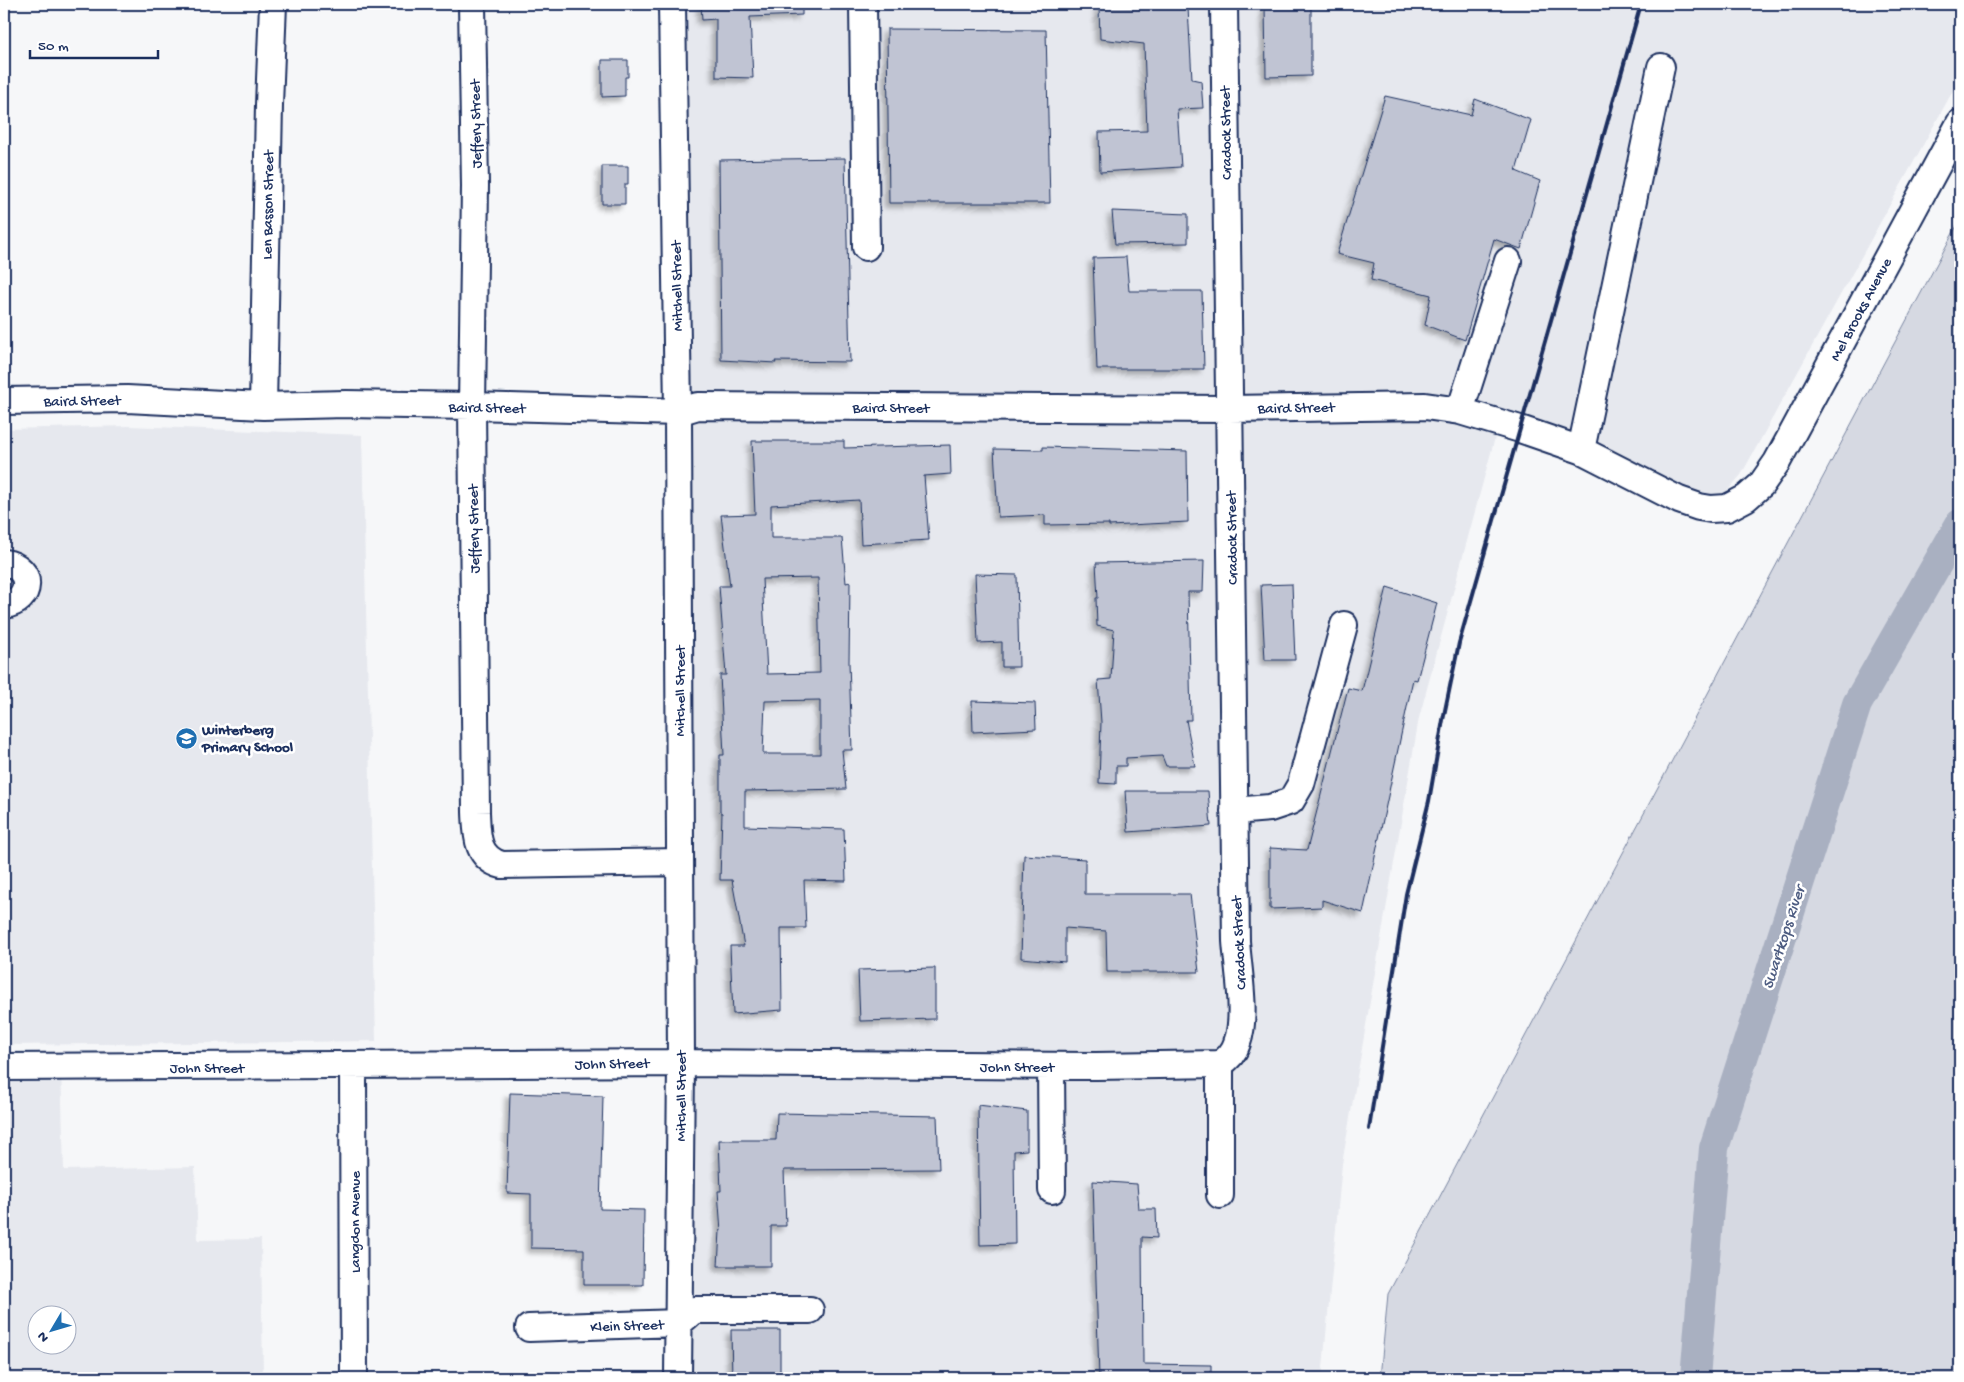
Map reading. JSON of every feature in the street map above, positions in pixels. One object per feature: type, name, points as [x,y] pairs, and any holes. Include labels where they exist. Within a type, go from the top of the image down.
[{"type":"street","name":"Len Basson Street","points":[[263,406],[273,4]]},
{"type":"street","name":"Jeffery Street","points":[[472,4],[475,186],[472,406],[477,836],[480,848],[491,860],[502,865],[680,862]]},
{"type":"street","name":"Mitchell Street","points":[[672,4],[678,412],[681,1063],[678,1378]]},
{"type":"street","points":[[863,4],[866,247]]},
{"type":"street","name":"Cradock Street","points":[[1220,1064],[1229,1058],[1237,1045],[1240,1034],[1240,987],[1236,941],[1224,4]]},
{"type":"street","points":[[1581,450],[1661,67]]},
{"type":"street","name":"Mel Brooks Avenue","points":[[1755,491],[1778,462],[1800,424],[1960,123]]},
{"type":"street","points":[[1460,411],[1508,261]]},
{"type":"street","name":"Baird Street","points":[[4,401],[126,399],[263,406],[346,404],[678,412],[698,406],[1229,409],[1425,406],[1460,411],[1581,450],[1679,500],[1698,507],[1712,509],[1727,508],[1741,502],[1755,491]]},
{"type":"street","points":[[4,563],[13,564],[20,568],[27,581],[22,595],[10,604],[4,605]]},
{"type":"street","points":[[1234,811],[1270,808],[1291,802],[1301,784],[1344,625]]},
{"type":"street","name":"John Street","points":[[4,1068],[681,1063],[1051,1066],[1220,1064]]},
{"type":"street","points":[[1220,1064],[1220,1195]]},
{"type":"street","name":"Langdon Avenue","points":[[353,1066],[354,1378]]},
{"type":"street","points":[[1051,1066],[1052,1190]]},
{"type":"street","name":"Klein Street","points":[[529,1328],[679,1323],[694,1310],[810,1310]]},
{"type":"shaded area","points":[[673,4],[1960,4],[1960,78],[1741,475],[1721,498],[1694,493],[1535,420],[1503,408],[1419,718],[1342,1164],[1322,1378],[693,1378]]},
{"type":"shaded area","points":[[1960,220],[1960,1378],[1380,1378],[1388,1294]]},
{"type":"shaded area","name":"Winterberg Primary School","points":[[129,426],[362,435],[376,1041],[4,1045],[4,429]]},
{"type":"shaded area","points":[[4,1067],[61,1067],[64,1170],[195,1167],[198,1240],[261,1239],[263,1378],[4,1378]]},
{"type":"building","points":[[701,4],[802,4],[802,15],[750,17],[753,78],[716,77],[716,19],[702,20]]},
{"type":"building","points":[[1265,4],[1311,4],[1311,76],[1266,77]]},
{"type":"building","points":[[1099,6],[1188,8],[1192,79],[1201,81],[1203,108],[1177,109],[1181,167],[1100,172],[1099,132],[1147,131],[1144,44],[1100,39]]},
{"type":"building","points":[[887,29],[1046,30],[1050,203],[889,203]]},
{"type":"building","points":[[602,60],[628,60],[628,77],[625,77],[625,96],[602,97]]},
{"type":"building","points":[[1385,96],[1471,115],[1475,99],[1531,120],[1516,171],[1540,181],[1521,249],[1494,239],[1465,340],[1425,325],[1431,295],[1371,280],[1374,263],[1337,254]]},
{"type":"building","points":[[845,158],[850,362],[775,361],[776,363],[721,360],[719,160]]},
{"type":"building","points":[[602,166],[628,166],[628,184],[625,184],[625,204],[602,204]]},
{"type":"building","points":[[1112,211],[1188,214],[1188,243],[1115,244]]},
{"type":"building","points":[[1126,257],[1129,291],[1202,291],[1204,369],[1097,369],[1093,258]]},
{"type":"building","points":[[752,441],[844,441],[844,448],[950,445],[951,474],[924,476],[929,540],[861,544],[859,500],[771,505],[771,538],[842,538],[846,583],[850,582],[849,662],[852,750],[842,750],[846,789],[745,791],[745,826],[844,829],[846,881],[804,880],[806,928],[781,928],[782,1010],[733,1014],[730,946],[744,946],[732,880],[720,880],[722,813],[720,812],[720,755],[724,755],[720,675],[726,675],[719,586],[730,586],[721,515],[755,514]],"holes":[[[818,578],[820,673],[767,674],[762,579]],[[820,700],[820,754],[763,754],[765,701]]]},
{"type":"building","points":[[1043,447],[1187,451],[1188,522],[1109,526],[1109,524],[1045,525],[1045,515],[998,517],[994,449],[1043,450]]},
{"type":"building","points":[[1204,561],[1203,592],[1188,592],[1191,720],[1186,720],[1195,766],[1166,766],[1162,756],[1126,758],[1126,766],[1116,766],[1116,784],[1099,783],[1101,722],[1098,680],[1111,679],[1114,630],[1097,626],[1096,563]]},
{"type":"building","points":[[975,574],[1017,575],[1019,667],[1002,667],[1002,642],[978,643]]},
{"type":"building","points":[[1292,584],[1295,660],[1265,660],[1261,585]]},
{"type":"building","points":[[1387,587],[1437,603],[1417,680],[1413,679],[1363,913],[1322,900],[1322,907],[1270,909],[1270,848],[1307,850],[1348,688],[1362,691]]},
{"type":"building","points":[[972,701],[1035,703],[1036,729],[973,732]]},
{"type":"building","points":[[1125,791],[1208,791],[1211,826],[1128,832]]},
{"type":"building","points":[[1024,855],[1085,859],[1085,894],[1190,894],[1199,972],[1107,972],[1106,931],[1065,928],[1065,962],[1021,958]]},
{"type":"building","points":[[935,968],[935,1019],[860,1021],[858,970]]},
{"type":"building","points":[[510,1093],[603,1096],[600,1209],[644,1210],[643,1285],[584,1285],[584,1249],[531,1248],[531,1194],[507,1193]]},
{"type":"building","points":[[978,1105],[1027,1111],[1027,1150],[1014,1151],[1015,1244],[980,1245]]},
{"type":"building","points":[[777,1113],[937,1116],[939,1169],[784,1170],[786,1226],[771,1226],[771,1266],[718,1266],[721,1231],[718,1191],[721,1191],[719,1140],[776,1140]]},
{"type":"building","points":[[1093,1181],[1137,1184],[1139,1209],[1156,1209],[1157,1238],[1142,1237],[1143,1364],[1211,1365],[1211,1378],[1099,1378]]},
{"type":"building","points":[[731,1330],[780,1330],[780,1378],[732,1378]]},
{"type":"waterway","name":"Swartkops River","points":[[1695,1378],[1714,1148],[1857,704],[1960,524]]},
{"type":"railway","points":[[1369,1129],[1406,894],[1429,801],[1459,643],[1641,4]]},
{"type":"place","name":"Winterberg Primary School","points":[[186,738]]}]
